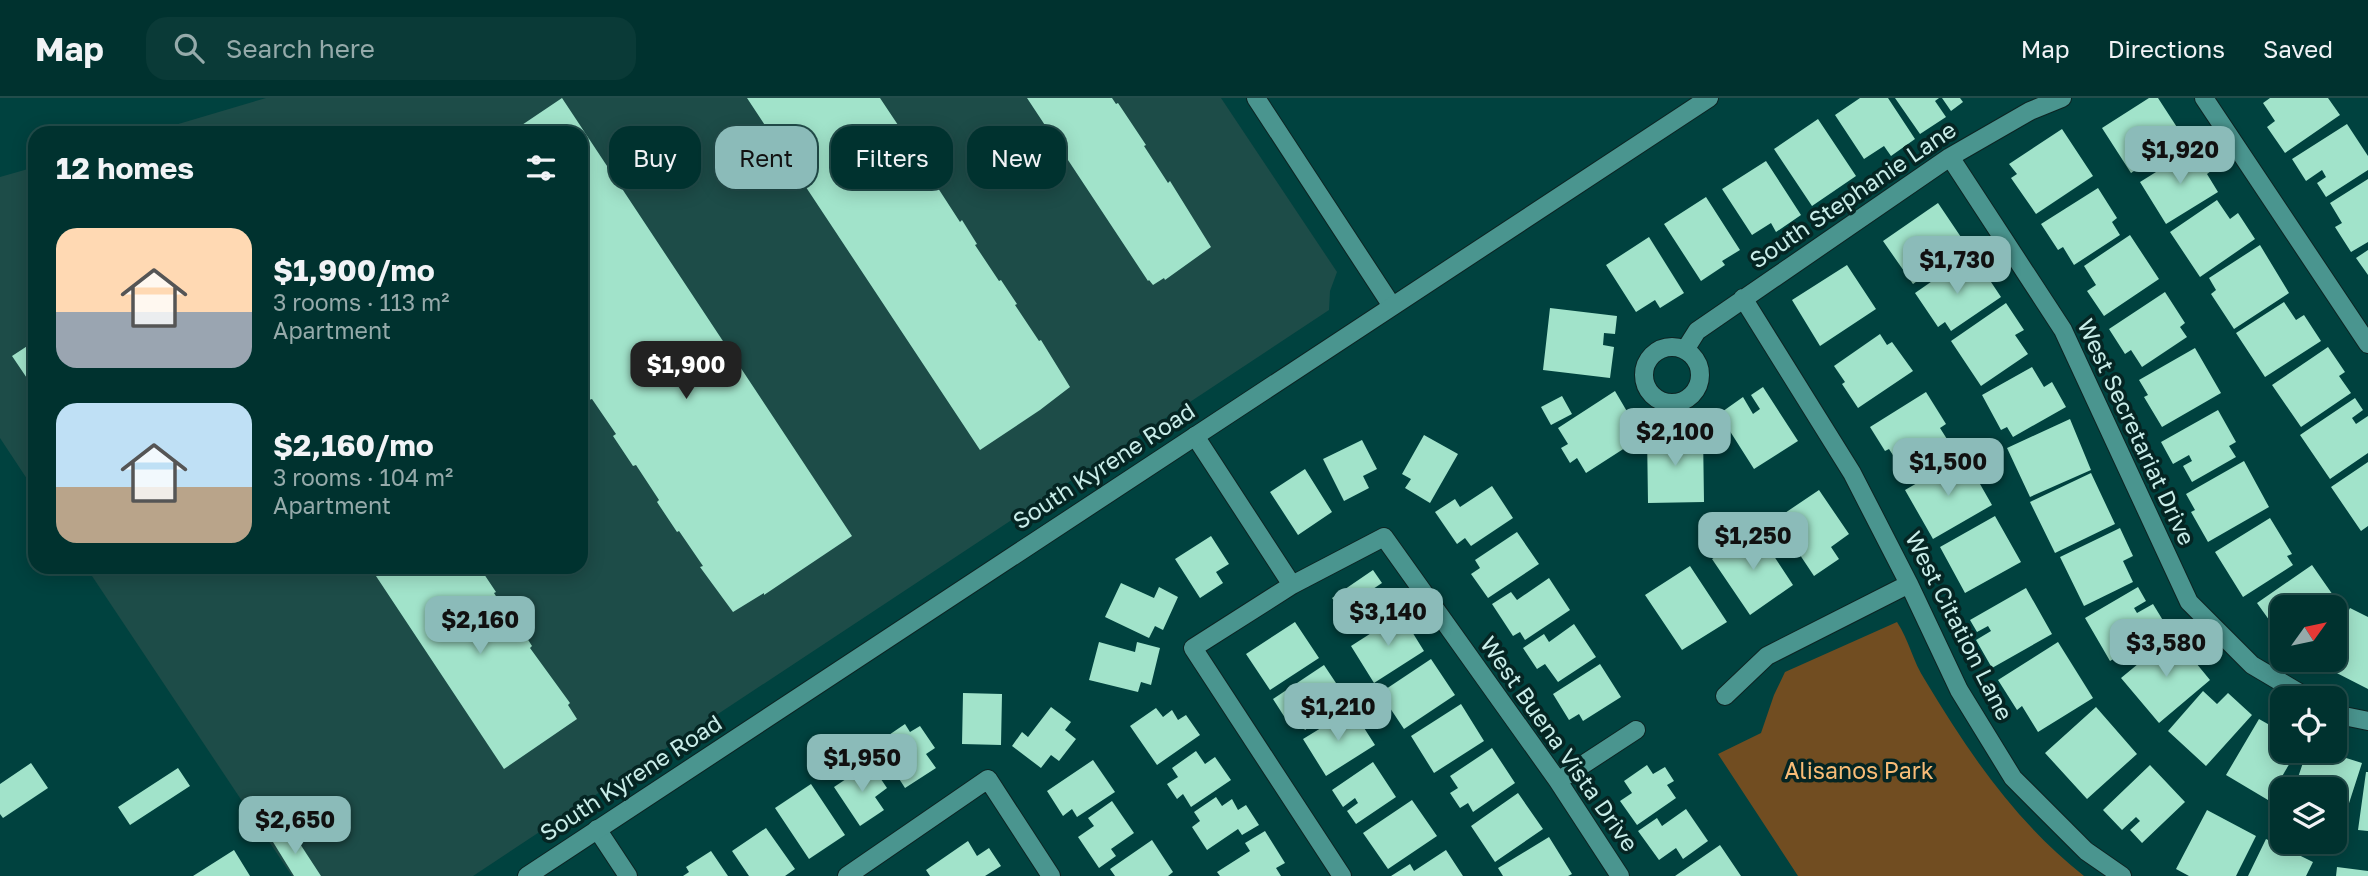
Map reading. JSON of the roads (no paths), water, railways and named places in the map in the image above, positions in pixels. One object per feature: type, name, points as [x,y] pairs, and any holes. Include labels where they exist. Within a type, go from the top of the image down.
[{"type":"street","points":[[1256,98],[1392,306]]},
{"type":"street","name":"South Kyrene Road","points":[[527,876],[1709,98]]},
{"type":"street","name":"South Stephanie Lane","points":[[1685,350],[1697,331],[1950,157],[2029,111],[2062,98]]},
{"type":"street","points":[[2204,98],[2368,344]]},
{"type":"street","name":"West Secretariat Drive","points":[[1950,157],[2063,330],[2189,602],[2252,665],[2288,686]]},
{"type":"street","name":"West Citation Lane","points":[[1743,298],[1852,473],[1959,690],[2013,778],[2086,851],[2122,876]]},
{"type":"street","points":[[1195,436],[1292,585],[1193,648],[1342,876]]},
{"type":"street","name":"West Buena Vista Drive","points":[[1292,585],[1384,537],[1558,781],[1620,876]]},
{"type":"street","points":[[1725,696],[1767,656],[1909,584]]},
{"type":"street","points":[[2347,717],[2368,721]]},
{"type":"street","points":[[1558,781],[1636,730]]},
{"type":"street","points":[[847,876],[988,779],[1051,876]]},
{"type":"street","points":[[597,829],[628,876]]},
{"type":"park label","name":"Alisanos Park","points":[[1859,771]]}]
